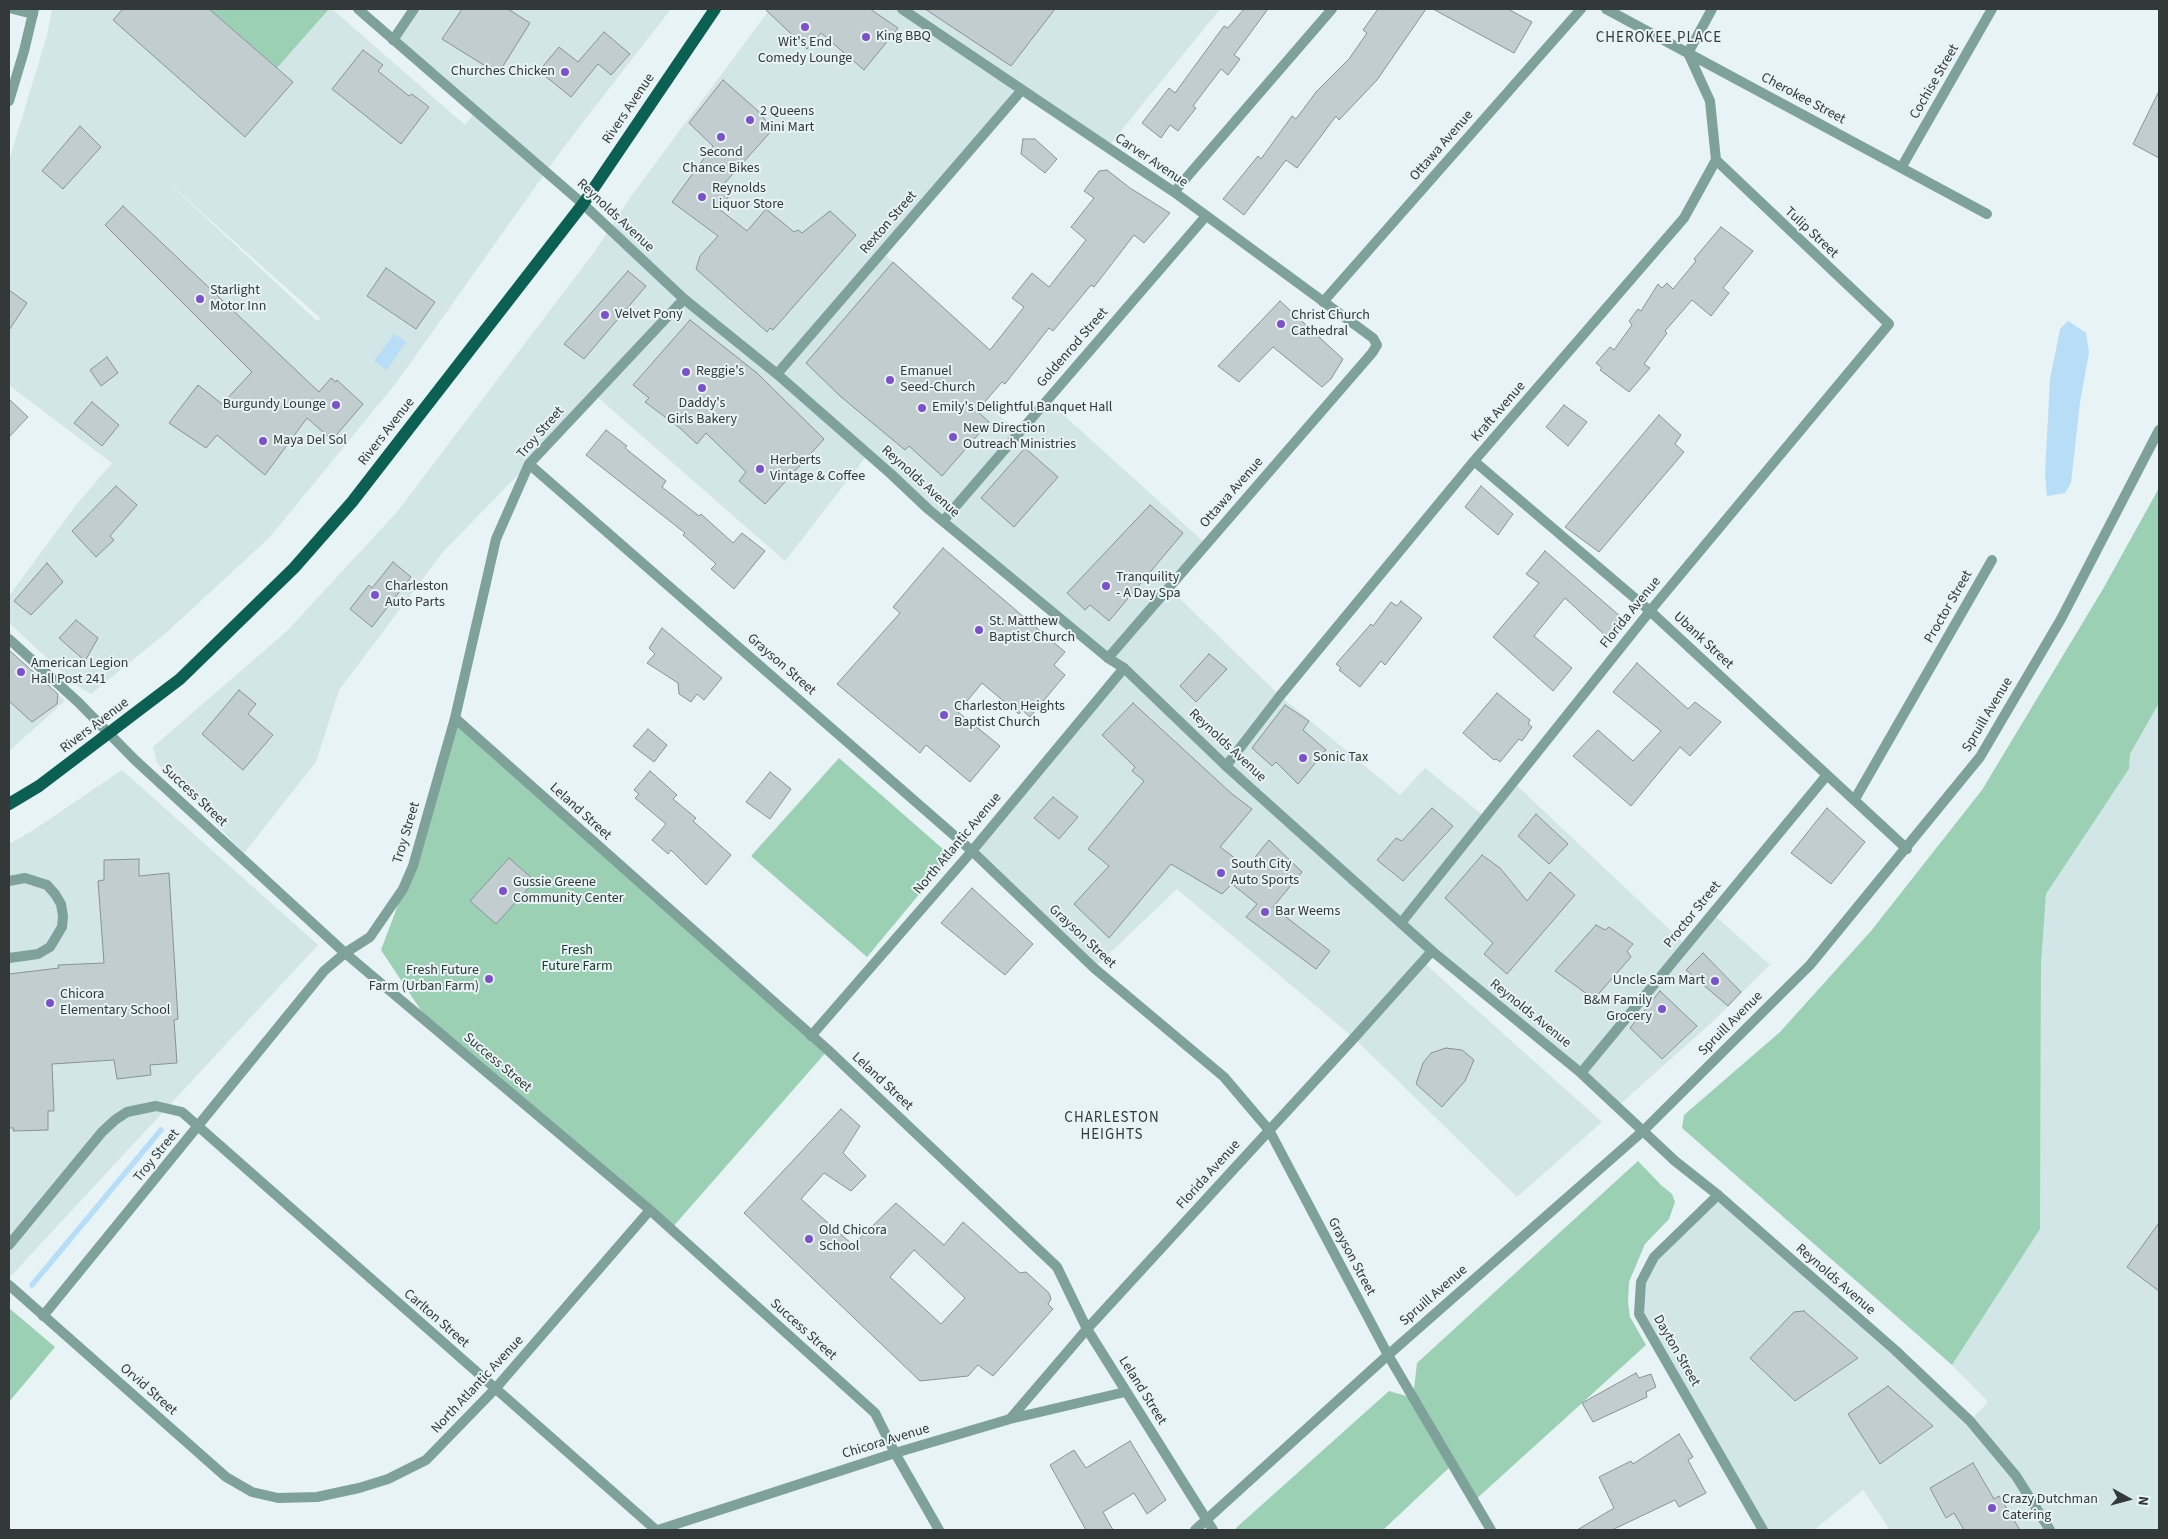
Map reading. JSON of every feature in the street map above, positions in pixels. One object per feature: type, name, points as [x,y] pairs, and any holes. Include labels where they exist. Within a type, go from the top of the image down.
[{"type":"main road","name":"Rivers Avenue","points":[[9,804],[39,786],[180,680],[300,561],[352,502],[583,204],[715,9]]},
{"type":"street","points":[[9,101],[34,11],[13,9]]},
{"type":"street","name":"Reynolds Avenue","points":[[358,9],[583,204],[684,299],[777,374],[943,521],[1108,658],[1124,668],[1226,766],[1432,951],[1581,1073],[1675,1161],[1718,1195],[1895,1350],[1970,1421],[2016,1476],[2050,1530]]},
{"type":"street","points":[[392,40],[414,9]]},
{"type":"street","name":"Carver Avenue","points":[[902,9],[1021,91],[1174,192],[1373,338],[1377,345]]},
{"type":"street","points":[[1174,192],[1332,9]]},
{"type":"street","name":"Ottawa Avenue","points":[[1323,302],[1581,9]]},
{"type":"street","name":"Cherokee Street","points":[[1606,9],[1986,214]]},
{"type":"street","points":[[1712,9],[1688,53],[1710,101],[1716,160]]},
{"type":"street","name":"Cochise Street","points":[[1902,168],[1992,9]]},
{"type":"street","name":"Rexton Street","points":[[777,374],[1021,91]]},
{"type":"street","name":"Tulip Street","points":[[1716,160],[1889,324]]},
{"type":"street","name":"Kraft Avenue","points":[[1226,766],[1280,696],[1474,461],[1684,218],[1716,160]]},
{"type":"street","name":"Goldenrod Street","points":[[943,521],[1206,216]]},
{"type":"street","name":"Troy Street","points":[[43,1316],[324,971],[345,953],[370,937],[403,889],[413,866],[455,718],[496,539],[529,464],[684,299]]},
{"type":"street","name":"Florida Avenue","points":[[1401,923],[1650,611],[1889,324]]},
{"type":"street","name":"Ottawa Avenue","points":[[1108,658],[1372,354],[1377,345]]},
{"type":"street","name":"Spruill Avenue","points":[[1195,1530],[1388,1355],[1643,1131],[1810,965],[1980,757],[2061,620],[2159,430]]},
{"type":"street","name":"Ubank Street","points":[[1474,461],[1650,611],[1907,848]]},
{"type":"street","name":"Grayson Street","points":[[529,464],[972,851],[1094,968],[1224,1077],[1269,1130],[1388,1355],[1491,1530]]},
{"type":"street","name":"Proctor Street","points":[[1855,799],[1992,560]]},
{"type":"street","name":"Success Street","points":[[9,639],[345,953],[650,1210],[875,1413],[895,1453],[939,1530]]},
{"type":"street","name":"North Atlantic Avenue","points":[[811,1036],[972,851],[1124,668]]},
{"type":"street","name":"Leland Street","points":[[455,718],[811,1036],[1057,1267],[1087,1329],[1213,1530]]},
{"type":"street","name":"Proctor Street","points":[[1581,1073],[1827,775]]},
{"type":"street","points":[[9,881],[25,878],[47,885],[61,904],[63,916],[62,927],[50,947],[38,954],[9,958]]},
{"type":"street","name":"Florida Avenue","points":[[1010,1419],[1087,1329],[1432,951]]},
{"type":"street","name":"Carlton Street","points":[[9,1245],[102,1132],[127,1112],[156,1106],[172,1108],[182,1112],[657,1530]]},
{"type":"street","name":"Dayton Street","points":[[1718,1195],[1654,1257],[1641,1282],[1638,1314],[1764,1530]]},
{"type":"street","name":"North Atlantic Avenue","points":[[278,1498],[317,1497],[359,1488],[388,1479],[426,1460],[495,1389],[650,1210]]},
{"type":"street","name":"Orvid Street","points":[[9,1285],[226,1477],[252,1492],[278,1498]]},
{"type":"street","name":"Chicora Avenue","points":[[657,1530],[895,1453],[1010,1419],[1125,1392]]},
{"type":"shaded area","points":[[52,9],[209,9],[277,68],[329,9],[332,9],[465,125],[475,112],[393,40],[414,9],[671,9],[563,148],[396,383],[270,537],[167,632],[91,694],[75,684],[9,623],[9,596],[76,505],[112,463],[9,385],[9,161],[47,35]],"holes":[[[159,174],[320,318],[317,321]]]},
{"type":"shaded area","points":[[770,9],[1220,9],[1107,148],[1021,91],[882,252],[961,323],[966,346],[965,388],[1019,432],[1047,400],[1206,544],[1169,588],[1280,696],[1400,795],[1425,768],[1485,817],[1513,782],[1686,945],[1712,913],[1770,965],[1711,1023],[1617,1107],[1432,951],[1423,962],[1602,1122],[1517,1197],[1354,1038],[1177,889],[1094,968],[972,851],[1124,669],[868,454],[785,561],[595,395],[443,552],[339,690],[316,762],[244,853],[157,763],[153,747],[287,631],[397,512],[595,251],[632,195]]},
{"type":"shaded area","name":"American Legion Hall Post 241","points":[[9,650],[65,701],[9,751]]},
{"type":"shaded area","points":[[2159,703],[2159,1530],[1890,1530],[1863,1490],[1814,1530],[1763,1530],[1639,1314],[1641,1282],[1654,1257],[1718,1195],[1971,1420],[1988,1402],[1952,1365],[2040,1228],[2041,965],[2046,894],[2129,769],[2130,754]]},
{"type":"shaded area","points":[[122,770],[318,945],[9,1278],[9,844],[35,829]]},
{"type":"green space","points":[[209,9],[329,9],[277,68]]},
{"type":"green space","points":[[2159,488],[2159,703],[2130,754],[2129,769],[2046,894],[2041,965],[2040,1229],[1952,1365],[1682,1128],[1684,1115],[1780,1032],[1871,931],[1982,790],[2103,589]]},
{"type":"green space","name":"Fresh Future Farm","points":[[455,719],[828,1050],[671,1229],[426,1018],[381,950],[404,889]]},
{"type":"green space","points":[[839,758],[951,856],[867,957],[751,856]]},
{"type":"green space","points":[[1638,1161],[1672,1194],[1675,1202],[1669,1219],[1645,1244],[1629,1282],[1628,1302],[1630,1317],[1646,1345],[1474,1501],[1452,1465],[1383,1530],[1235,1530],[1389,1391],[1413,1398],[1417,1363]]},
{"type":"green space","points":[[9,1308],[55,1347],[9,1402]]},
{"type":"water","points":[[2068,321],[2086,333],[2089,353],[2080,402],[2071,483],[2065,493],[2047,496],[2045,475],[2050,379],[2060,329]]},
{"type":"water","points":[[394,334],[406,342],[387,370],[374,361]]},
{"type":"building","points":[[123,9],[209,9],[293,82],[245,137],[113,20]]},
{"type":"building","points":[[462,9],[508,9],[530,23],[498,74],[442,39]]},
{"type":"building","points":[[765,9],[870,9],[898,28],[864,70],[821,33],[807,49]]},
{"type":"building","points":[[925,9],[1055,9],[1011,66]]},
{"type":"building","points":[[1244,9],[1268,9],[1234,55],[1240,59],[1228,75],[1221,69],[1193,106],[1196,108],[1178,131],[1170,125],[1161,138],[1142,123],[1169,88],[1175,93],[1224,26],[1228,28]]},
{"type":"building","points":[[1378,9],[1426,9],[1377,80],[1339,120],[1336,116],[1297,168],[1286,160],[1244,215],[1223,199],[1258,156],[1261,159],[1292,116],[1296,119],[1316,92],[1349,59],[1367,33],[1363,30]]},
{"type":"building","points":[[1433,9],[1508,9],[1532,22],[1514,53]]},
{"type":"building","points":[[604,32],[630,54],[611,75],[598,64],[571,97],[539,71],[559,47],[578,62]]},
{"type":"building","points":[[363,50],[383,65],[378,71],[409,96],[412,94],[429,107],[401,144],[332,89]]},
{"type":"building","points":[[723,80],[757,110],[773,129],[723,185],[732,192],[719,209],[747,231],[766,209],[794,232],[798,230],[802,233],[830,211],[856,235],[773,330],[770,328],[767,332],[696,269],[700,256],[718,236],[672,202],[713,146],[689,123]]},
{"type":"building","points":[[2159,91],[2159,158],[2133,144]]},
{"type":"building","points":[[80,126],[101,147],[63,189],[42,171]]},
{"type":"building","points":[[1023,139],[1035,139],[1057,159],[1045,173],[1021,154]]},
{"type":"building","points":[[1107,170],[1130,188],[1170,213],[1144,243],[1134,235],[1094,287],[1091,285],[1053,331],[1049,328],[1005,384],[1002,382],[977,411],[989,422],[942,476],[909,446],[905,450],[840,396],[806,363],[893,262],[990,350],[1024,307],[1012,298],[1032,273],[1049,287],[1086,240],[1071,227],[1094,198],[1084,191],[1099,171]]},
{"type":"building","points":[[123,206],[319,392],[331,378],[336,382],[337,380],[363,404],[332,440],[307,418],[265,475],[217,435],[206,448],[169,423],[198,385],[222,404],[252,372],[105,225]]},
{"type":"building","points":[[1721,227],[1753,251],[1723,288],[1729,293],[1711,316],[1692,300],[1665,331],[1667,333],[1644,364],[1650,368],[1629,392],[1600,370],[1602,368],[1596,363],[1610,347],[1614,350],[1632,325],[1629,321],[1638,309],[1641,311],[1658,284],[1662,288],[1667,283],[1673,289],[1696,261],[1694,259]]},
{"type":"building","points":[[386,268],[435,302],[416,329],[367,296]]},
{"type":"building","name":"Velvet Pony","points":[[628,271],[646,286],[584,359],[564,344]]},
{"type":"building","points":[[9,290],[27,303],[9,330]]},
{"type":"building","name":"Christ Church Cathedral","points":[[1280,301],[1343,359],[1331,379],[1322,387],[1273,347],[1239,382],[1218,366]]},
{"type":"building","points":[[690,320],[757,373],[824,439],[765,504],[739,481],[746,472],[706,433],[697,444],[681,429],[645,402],[649,398],[633,385]]},
{"type":"building","points":[[107,357],[118,373],[101,386],[90,370]]},
{"type":"building","points":[[9,399],[28,417],[9,437]]},
{"type":"building","points":[[92,402],[119,425],[102,446],[74,423]]},
{"type":"building","points":[[1564,405],[1587,422],[1568,446],[1546,427]]},
{"type":"building","points":[[1659,415],[1681,435],[1675,444],[1684,452],[1599,552],[1565,527]]},
{"type":"building","points":[[606,430],[666,481],[662,487],[699,516],[701,514],[733,543],[742,533],[765,551],[734,589],[711,569],[716,564],[683,535],[685,533],[586,455]]},
{"type":"building","points":[[1025,448],[1058,477],[1014,527],[981,498]]},
{"type":"building","points":[[116,486],[137,505],[110,536],[114,540],[96,557],[72,531]]},
{"type":"building","points":[[1481,486],[1513,514],[1498,535],[1465,507]]},
{"type":"building","points":[[1150,505],[1183,533],[1109,621],[1090,605],[1085,610],[1067,593]]},
{"type":"building","points":[[943,548],[1065,652],[1054,665],[1065,675],[1030,717],[1022,710],[1019,714],[982,683],[958,712],[1000,746],[970,782],[926,745],[920,753],[837,684],[900,613],[893,607]]},
{"type":"building","points":[[1545,551],[1621,617],[1607,637],[1565,598],[1534,636],[1572,668],[1553,691],[1493,637],[1539,583],[1526,574]]},
{"type":"building","points":[[393,562],[411,577],[372,627],[350,609],[369,585],[372,588]]},
{"type":"building","points":[[47,563],[63,582],[31,615],[14,601]]},
{"type":"building","points":[[1401,601],[1422,618],[1385,665],[1381,661],[1360,687],[1339,670],[1341,668],[1336,664],[1371,624],[1373,626],[1391,602],[1397,606]]},
{"type":"building","points":[[76,620],[98,638],[85,661],[59,638]]},
{"type":"building","points":[[662,628],[722,678],[704,700],[697,694],[691,702],[679,694],[678,683],[647,663],[655,654],[649,648]]},
{"type":"building","name":"American Legion Hall Post 241","points":[[9,650],[58,694],[57,704],[32,722],[9,701]]},
{"type":"building","points":[[1209,654],[1227,669],[1196,702],[1180,686]]},
{"type":"building","points":[[1637,663],[1688,709],[1695,702],[1721,722],[1690,756],[1680,747],[1631,806],[1573,756],[1598,730],[1633,761],[1661,731],[1613,692]]},
{"type":"building","points":[[239,690],[256,704],[248,714],[273,735],[243,770],[202,734]]},
{"type":"building","points":[[1497,693],[1530,720],[1528,724],[1532,727],[1522,741],[1519,739],[1500,762],[1496,759],[1494,760],[1463,733]]},
{"type":"building","points":[[1133,703],[1232,794],[1252,809],[1220,847],[1247,867],[1269,840],[1302,872],[1273,907],[1330,951],[1316,969],[1246,917],[1257,904],[1232,884],[1222,894],[1171,864],[1109,938],[1074,904],[1109,866],[1088,849],[1144,781],[1132,771],[1135,767],[1102,735]]},
{"type":"building","points":[[1285,705],[1309,721],[1303,730],[1326,750],[1298,784],[1276,762],[1272,766],[1252,748]]},
{"type":"building","points":[[648,729],[667,745],[654,762],[633,746]]},
{"type":"building","points":[[650,771],[677,795],[673,799],[696,818],[693,821],[731,855],[706,885],[671,850],[668,854],[652,840],[666,824],[635,798],[639,794],[634,790]]},
{"type":"building","points":[[770,772],[791,789],[770,819],[746,802]]},
{"type":"building","points":[[1053,797],[1078,817],[1059,839],[1034,818]]},
{"type":"building","points":[[1432,808],[1453,826],[1403,881],[1377,860],[1396,838],[1402,841]]},
{"type":"building","points":[[1827,808],[1865,842],[1831,884],[1791,853]]},
{"type":"building","points":[[1536,814],[1568,844],[1549,864],[1518,836]]},
{"type":"building","points":[[1482,855],[1500,868],[1527,901],[1550,872],[1575,895],[1507,974],[1484,954],[1493,943],[1445,898]]},
{"type":"building","name":"Gussie Greene Community Center","points":[[509,858],[535,881],[496,924],[470,901]]},
{"type":"building","name":"Chicora Elementary School","points":[[139,859],[139,876],[169,873],[178,1019],[174,1020],[177,1063],[150,1065],[151,1075],[117,1079],[114,1060],[52,1064],[54,1111],[48,1111],[48,1130],[13,1131],[14,1128],[9,1128],[9,974],[59,968],[58,965],[104,963],[98,881],[104,880],[104,860]]},
{"type":"building","points":[[972,888],[1033,944],[1005,975],[941,923]]},
{"type":"building","points":[[1596,925],[1605,930],[1609,927],[1633,944],[1627,951],[1631,957],[1594,999],[1555,971]]},
{"type":"building","name":"Uncle Sam Mart","points":[[1703,953],[1741,992],[1728,1006],[1686,970]]},
{"type":"building","name":"B&M Family Grocery","points":[[1660,991],[1697,1026],[1662,1059],[1630,1028]]},
{"type":"building","points":[[1446,1048],[1462,1050],[1474,1060],[1465,1081],[1442,1107],[1416,1084],[1423,1063],[1431,1053]]},
{"type":"building","name":"Old Chicora School","points":[[841,1109],[860,1126],[843,1153],[866,1176],[851,1191],[824,1173],[801,1199],[853,1245],[896,1203],[944,1245],[963,1222],[1020,1273],[1026,1272],[1049,1293],[1051,1299],[1048,1304],[1053,1309],[993,1376],[978,1365],[968,1376],[920,1381],[744,1213]],"holes":[[[914,1250],[965,1298],[941,1324],[890,1277]]]},
{"type":"building","points":[[2159,1223],[2159,1291],[2127,1267]]},
{"type":"building","points":[[1804,1311],[1858,1358],[1795,1401],[1750,1358],[1794,1312]]},
{"type":"building","points":[[1636,1373],[1639,1378],[1651,1374],[1656,1387],[1646,1392],[1647,1397],[1593,1422],[1582,1403]]},
{"type":"building","points":[[1888,1386],[1933,1426],[1880,1464],[1848,1414]]},
{"type":"building","points":[[1679,1434],[1693,1457],[1688,1460],[1706,1493],[1679,1507],[1675,1500],[1612,1530],[1577,1530],[1614,1508],[1599,1477],[1631,1461],[1633,1464]]},
{"type":"building","points":[[1130,1441],[1166,1500],[1147,1514],[1134,1493],[1103,1512],[1113,1530],[1086,1530],[1050,1465],[1074,1450],[1086,1468]]},
{"type":"building","points":[[1973,1463],[1994,1499],[1999,1496],[2020,1530],[1964,1530],[1954,1513],[1946,1518],[1930,1488]]},
{"type":"waterway","points":[[32,1285],[161,1130]]},
{"type":"place","name":"Wit's End Comedy Lounge","points":[[805,27]]},
{"type":"place","name":"King BBQ","points":[[866,37]]},
{"type":"place","name":"Churches Chicken","points":[[565,72]]},
{"type":"place","name":"2 Queens Mini Mart","points":[[750,120]]},
{"type":"place","name":"Second Chance Bikes","points":[[721,137]]},
{"type":"place","name":"Reynolds Liquor Store","points":[[702,197]]},
{"type":"place","name":"Starlight Motor Inn","points":[[200,299]]},
{"type":"place","name":"Velvet Pony","points":[[605,315]]},
{"type":"place","name":"Christ Church Cathedral","points":[[1281,324]]},
{"type":"place","name":"Reggie's","points":[[686,372]]},
{"type":"place","name":"Emanuel Seed-Church","points":[[890,380]]},
{"type":"place","name":"Daddy's Girls Bakery","points":[[702,388]]},
{"type":"place","name":"Burgundy Lounge","points":[[336,405]]},
{"type":"place","name":"Emily's Delightful Banquet Hall","points":[[922,408]]},
{"type":"place","name":"New Direction Outreach Ministries","points":[[953,437]]},
{"type":"place","name":"Maya Del Sol","points":[[263,441]]},
{"type":"place","name":"Herberts Vintage & Coffee","points":[[760,469]]},
{"type":"place","name":"Tranquility - A Day Spa","points":[[1106,586]]},
{"type":"place","name":"Charleston Auto Parts","points":[[375,595]]},
{"type":"place","name":"St. Matthew Baptist Church","points":[[979,630]]},
{"type":"place","name":"American Legion Hall Post 241","points":[[21,672]]},
{"type":"place","name":"Charleston Heights Baptist Church","points":[[944,715]]},
{"type":"place","name":"Sonic Tax","points":[[1303,758]]},
{"type":"place","name":"South City Auto Sports","points":[[1221,873]]},
{"type":"place","name":"Gussie Greene Community Center","points":[[503,891]]},
{"type":"place","name":"Bar Weems","points":[[1265,912]]},
{"type":"place","name":"Fresh Future Farm (Urban Farm)","points":[[489,979]]},
{"type":"place","name":"Uncle Sam Mart","points":[[1715,981]]},
{"type":"place","name":"Chicora Elementary School","points":[[50,1003]]},
{"type":"place","name":"B&M Family Grocery","points":[[1662,1009]]},
{"type":"place","name":"Old Chicora School","points":[[809,1239]]},
{"type":"place","name":"Crazy Dutchman Catering","points":[[1992,1508]]},
{"type":"district","name":"CHEROKEE PLACE","points":[[1659,39]]},
{"type":"district","name":"CHARLESTON HEIGHTS","points":[[1112,1128]]}]
